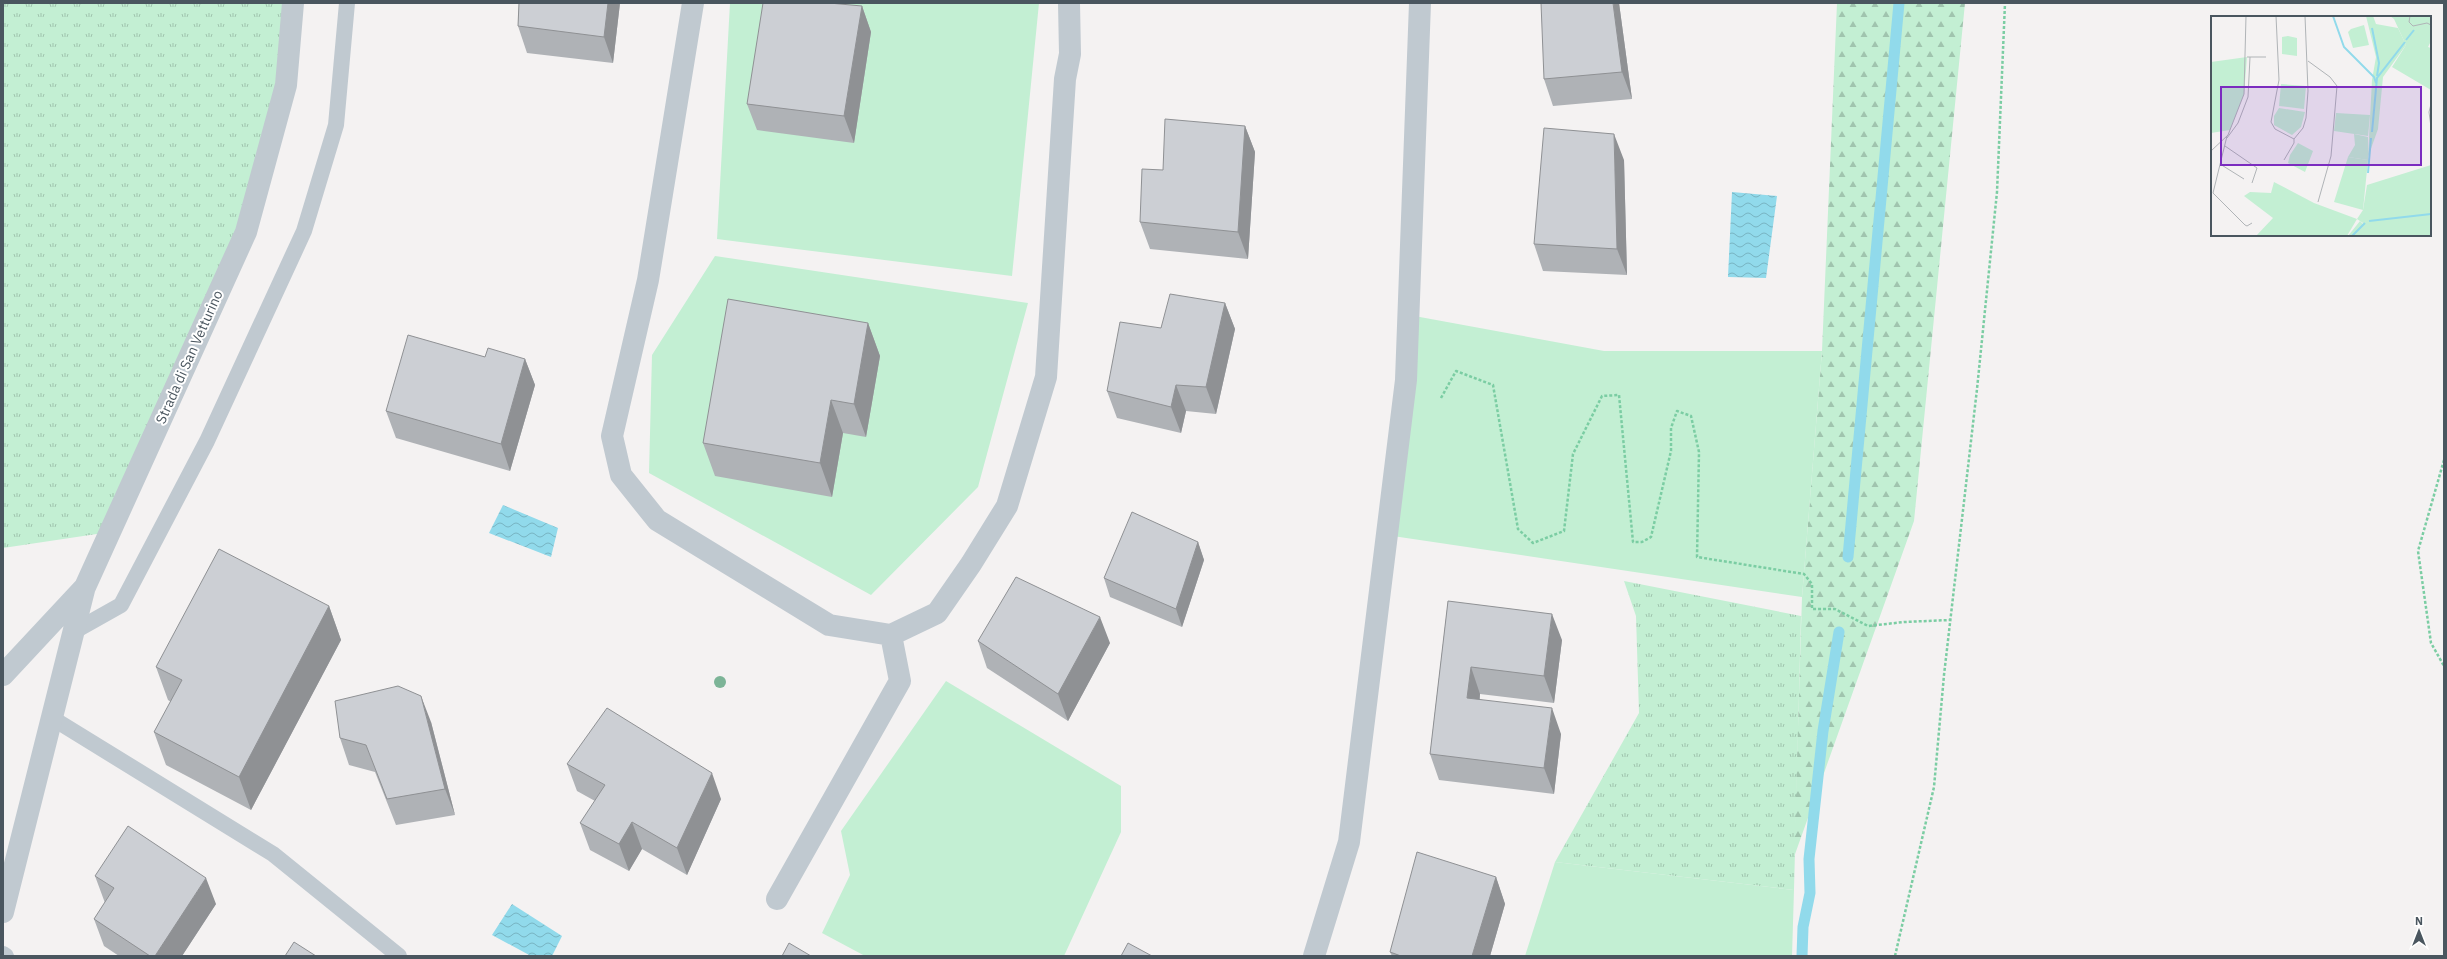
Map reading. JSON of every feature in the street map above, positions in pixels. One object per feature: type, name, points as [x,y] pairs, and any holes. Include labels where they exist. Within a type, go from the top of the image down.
[{"type":"street","name":"Strada di San Vetturino","points":[[3,675],[85,586],[246,232],[286,85],[293,3]]},
{"type":"street","points":[[693,3],[648,280],[612,436],[621,475],[657,520],[829,625],[891,635],[936,613],[972,564],[1007,506],[1046,377],[1065,79],[1070,54],[1069,3]]},
{"type":"street","points":[[1314,956],[1349,842],[1406,380],[1420,3]]},
{"type":"street","points":[[3,912],[85,586]]},
{"type":"street","points":[[777,899],[900,681],[891,635]]},
{"type":"lane","points":[[73,632],[121,605],[207,440],[304,231],[336,125],[347,3]]},
{"type":"lane","points":[[52,718],[273,854],[399,956]]},
{"type":"path","points":[[1895,956],[1934,787],[1950,620],[1978,389],[1997,192],[2005,3]]},
{"type":"path","points":[[1442,398],[1456,371],[1494,384],[1518,529],[1533,543],[1564,531],[1573,454],[1602,396],[1619,395],[1633,542],[1642,542],[1651,537],[1671,451],[1671,428],[1677,411],[1691,416],[1699,452],[1698,557],[1804,574],[1812,584],[1812,609],[1835,609],[1868,626],[1904,622],[1950,620]]},
{"type":"path","points":[[2444,460],[2418,551],[2431,643],[2444,666]]},
{"type":"green space","points":[[3,3],[293,3],[246,232],[110,532],[3,548]]},
{"type":"green space","points":[[730,3],[1039,3],[1012,276],[717,239]]},
{"type":"green space","points":[[1837,3],[1965,3],[1914,521],[1794,857],[1802,597],[1822,351]]},
{"type":"green space","points":[[715,256],[1028,303],[978,487],[871,595],[649,473],[652,355]]},
{"type":"green space","points":[[1409,315],[1604,351],[1822,351],[1802,597],[1386,535]]},
{"type":"green space","points":[[1624,581],[1801,616],[1794,890],[1555,862],[1639,713],[1636,616]]},
{"type":"green space","points":[[946,681],[1121,786],[1121,832],[1064,956],[865,956],[822,933],[850,875],[841,831]]},
{"type":"green space","points":[[1555,862],[1794,890],[1792,956],[1525,956]]},
{"type":"water","points":[[1732,192],[1777,196],[1766,278],[1728,277]]},
{"type":"water","points":[[503,505],[558,528],[551,557],[489,533]]},
{"type":"water","points":[[512,904],[562,936],[552,956],[531,956],[492,935]]},
{"type":"building","points":[[519,3],[608,3],[604,37],[518,26]]},
{"type":"building","points":[[763,3],[829,3],[862,6],[844,116],[747,104]]},
{"type":"building","points":[[1541,3],[1613,3],[1622,72],[1544,79]]},
{"type":"building","points":[[1165,119],[1245,126],[1238,232],[1140,222],[1142,169],[1163,170]]},
{"type":"building","points":[[1544,128],[1614,134],[1617,249],[1534,244]]},
{"type":"building","points":[[1170,294],[1225,303],[1206,387],[1176,385],[1171,407],[1107,391],[1120,322],[1161,328]]},
{"type":"building","points":[[728,299],[868,323],[854,404],[831,400],[820,463],[703,443]]},
{"type":"building","points":[[408,335],[485,357],[488,348],[525,359],[501,444],[386,411]]},
{"type":"building","points":[[1132,512],[1198,542],[1176,609],[1104,578]]},
{"type":"building","points":[[219,549],[329,606],[239,777],[154,732],[182,680],[156,667]]},
{"type":"building","points":[[1016,577],[1100,617],[1058,694],[978,641]]},
{"type":"building","points":[[1448,601],[1552,614],[1544,676],[1471,667],[1467,698],[1552,708],[1544,768],[1430,754]]},
{"type":"building","points":[[398,686],[421,696],[445,789],[387,799],[366,745],[340,738],[335,701]]},
{"type":"building","points":[[607,708],[712,773],[677,848],[632,822],[619,844],[580,823],[605,785],[567,764]]},
{"type":"building","points":[[128,826],[206,878],[155,956],[150,956],[94,919],[114,888],[95,876]]},
{"type":"building","points":[[1417,852],[1496,877],[1472,956],[1401,956],[1390,952]]},
{"type":"building","points":[[294,942],[316,956],[285,956]]},
{"type":"building","points":[[789,943],[811,956],[782,956]]},
{"type":"building","points":[[1128,943],[1152,956],[1121,956]]},
{"type":"waterway","points":[[1848,557],[1899,3]]},
{"type":"waterway","points":[[1802,956],[1803,927],[1810,893],[1809,859],[1823,731],[1839,632]]}]
